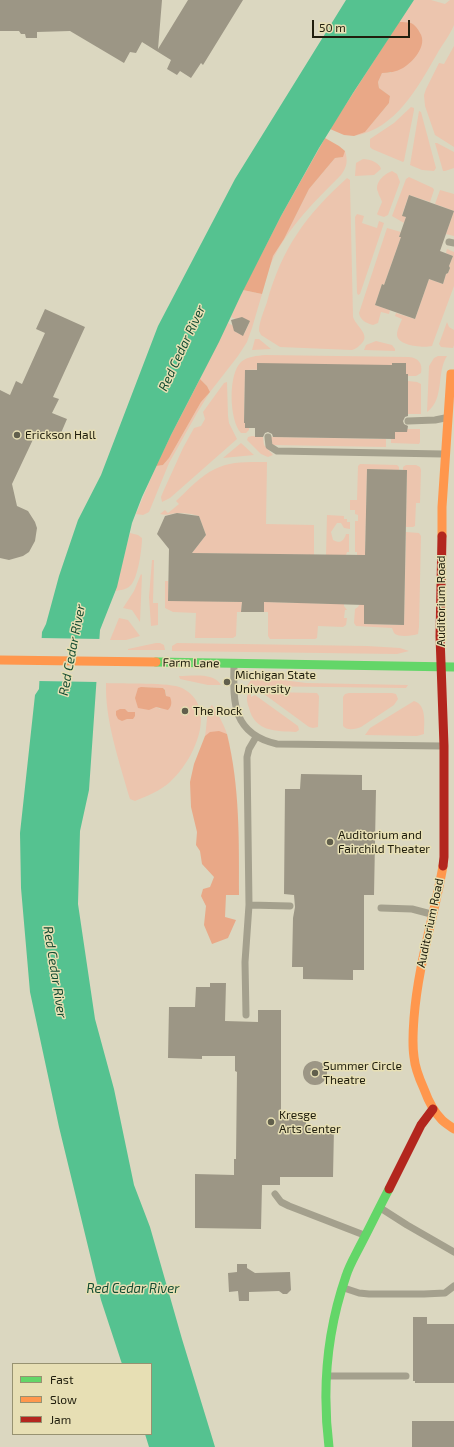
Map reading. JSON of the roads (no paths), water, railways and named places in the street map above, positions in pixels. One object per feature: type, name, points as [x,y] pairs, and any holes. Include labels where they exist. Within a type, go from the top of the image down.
[{"type":"street","name":"Auditorium Road","points":[[453,371],[445,455],[442,507],[440,636],[444,746],[444,857],[438,895],[417,986],[413,1017],[413,1038],[414,1057],[418,1075],[426,1095],[442,1120],[454,1130]]},
{"type":"street","name":"Farm Lane","points":[[0,660],[454,668]]},
{"type":"street","points":[[329,1447],[326,1405],[327,1376],[330,1342],[342,1287],[346,1275],[421,1125],[434,1109]]},
{"type":"lane","points":[[408,421],[435,420],[449,417]]},
{"type":"lane","points":[[268,437],[269,446],[277,451],[445,455]]},
{"type":"lane","points":[[234,663],[236,712],[248,730],[256,737],[266,742],[277,744],[444,746]]},
{"type":"lane","points":[[246,1015],[246,962],[249,905],[247,757],[249,749],[256,737]]},
{"type":"lane","points":[[249,905],[290,906]]},
{"type":"lane","points":[[382,908],[412,909],[434,914]]},
{"type":"lane","points":[[275,1194],[281,1202],[288,1206],[366,1236]]},
{"type":"lane","points":[[380,1208],[407,1226],[454,1252]]},
{"type":"lane","points":[[342,1287],[358,1293],[369,1294],[424,1294],[445,1292],[454,1286]]},
{"type":"lane","points":[[327,1376],[406,1376]]},
{"type":"water","name":"Red Cedar River","points":[[346,0],[414,0],[319,148],[281,216],[171,435],[142,497],[132,523],[117,587],[100,630],[89,790],[80,831],[78,904],[95,1019],[114,1089],[134,1185],[150,1227],[215,1447],[149,1447],[145,1435],[152,1435],[152,1363],[122,1363],[101,1300],[59,1127],[30,992],[21,888],[20,833],[35,695],[39,689],[42,632],[46,624],[59,576],[78,520],[101,475],[158,326],[235,179]]},
{"type":"place","name":"Erickson Hall","points":[[17,435]]},
{"type":"place","name":"Michigan State University","points":[[227,682]]},
{"type":"place","name":"The Rock","points":[[185,711]]},
{"type":"place","name":"Auditorium and Fairchild Theater","points":[[330,842]]},
{"type":"place","name":"Summer Circle Theatre","points":[[315,1073]]},
{"type":"place","name":"Kresge Arts Center","points":[[271,1122]]}]
